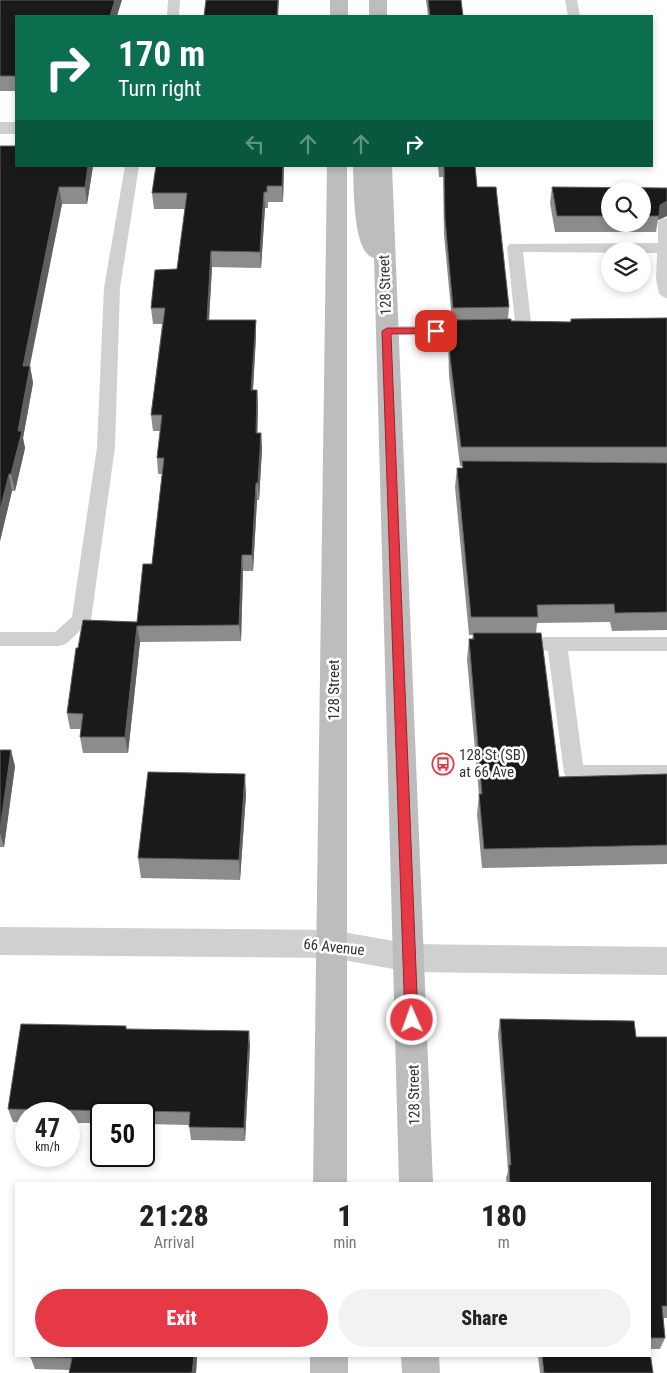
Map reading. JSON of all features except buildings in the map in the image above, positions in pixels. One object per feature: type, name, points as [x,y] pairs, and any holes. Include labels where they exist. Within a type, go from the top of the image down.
[{"type":"main road","points":[[339,0],[339,15]]},
{"type":"main road","points":[[378,0],[378,15]]},
{"type":"main road","name":"128 Street","points":[[330,1182],[337,167]]},
{"type":"main road","points":[[363,167],[365,224],[385,266]]},
{"type":"main road","name":"128 Street","points":[[382,167],[410,958],[416,1182]]},
{"type":"main road","points":[[329,1357],[329,1373]]},
{"type":"main road","points":[[420,1357],[421,1373]]},
{"type":"street","points":[[0,128],[15,128]]},
{"type":"street","name":"66 Avenue","points":[[0,941],[332,944],[410,958],[667,961]]},
{"type":"lane","points":[[173,15],[174,0]]},
{"type":"lane","points":[[571,0],[574,15]]},
{"type":"lane","points":[[0,639],[59,639],[81,620],[106,447],[112,288],[132,167]]},
{"type":"lane","points":[[666,222],[664,280],[667,294]]},
{"type":"lane","points":[[524,331],[516,248],[665,248]]},
{"type":"lane","points":[[387,331],[543,331]]},
{"type":"lane","points":[[521,644],[667,644]]},
{"type":"lane","points":[[557,644],[574,772],[667,773]]},
{"type":"place","name":"128 St (SB) at 66 Ave","points":[[443,764]]},
{"type":"route","points":[[412,1020],[387,331],[436,331]]}]
